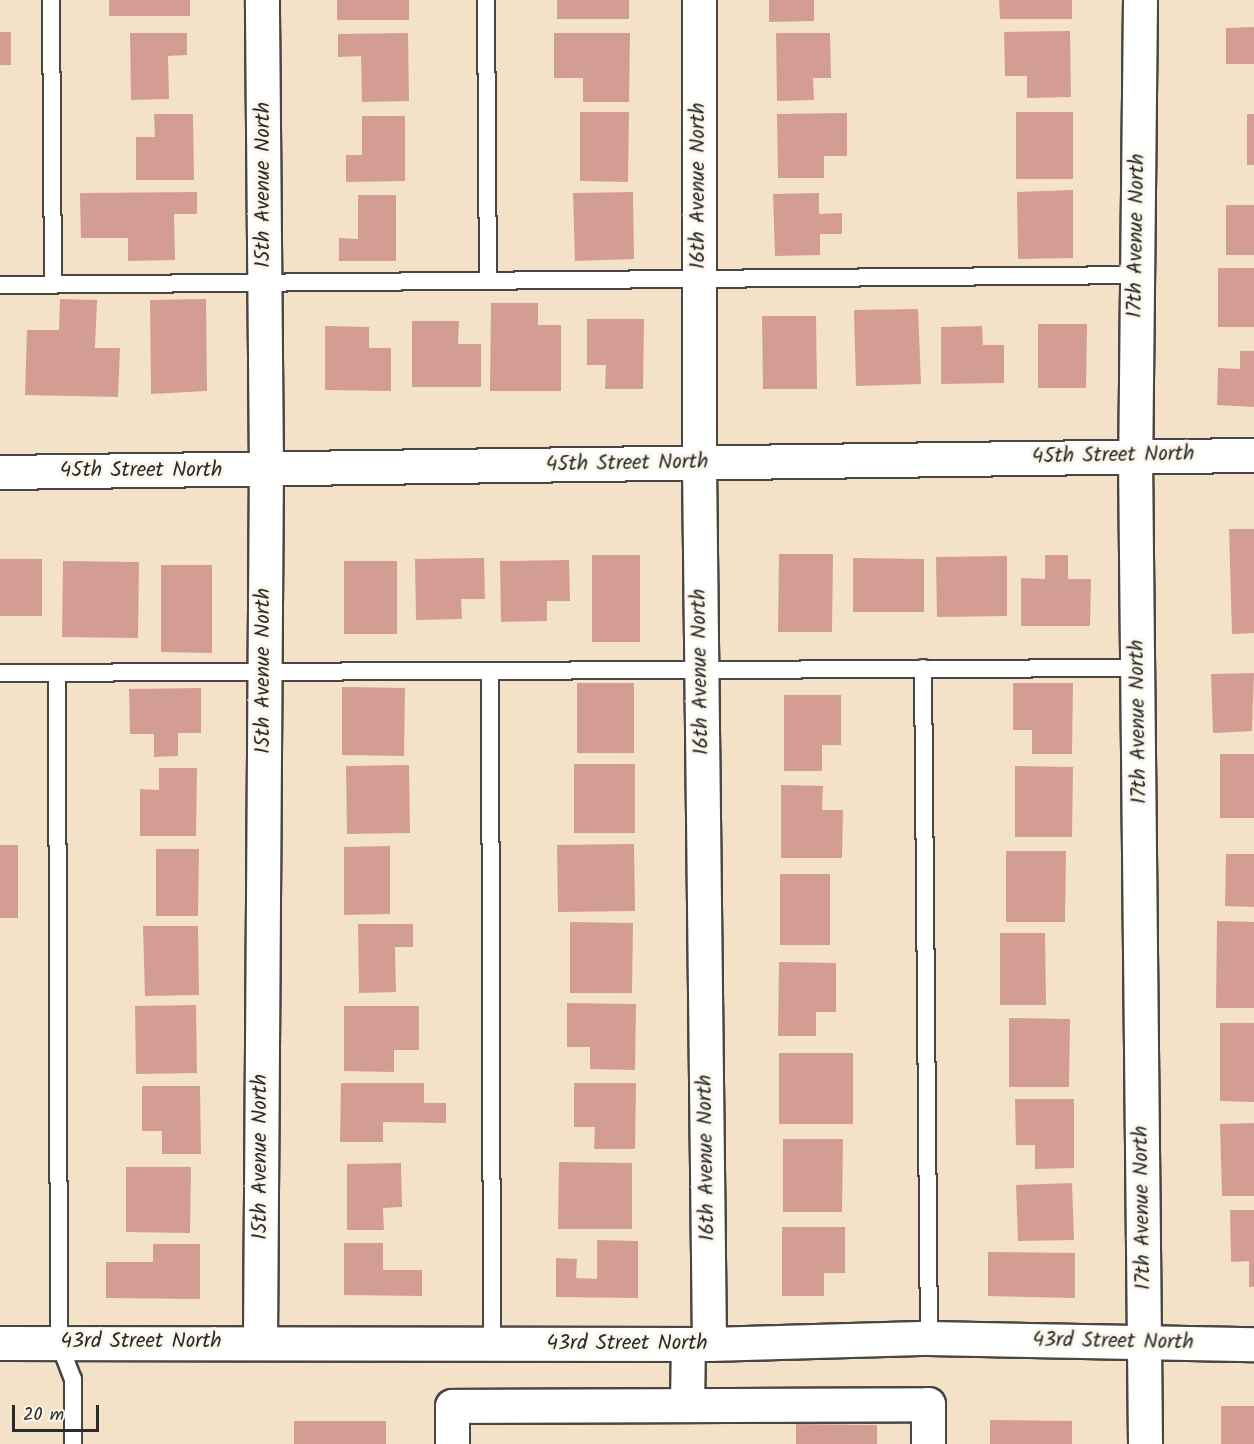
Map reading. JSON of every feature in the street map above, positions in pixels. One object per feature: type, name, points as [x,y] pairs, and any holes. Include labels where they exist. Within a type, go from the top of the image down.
[{"type":"street","name":"15th Avenue North","points":[[260,1341],[266,470],[262,0]]},
{"type":"street","name":"16th Avenue North","points":[[687,1405],[698,1344],[701,668],[699,0]]},
{"type":"street","name":"17th Avenue North","points":[[1140,0],[1135,456],[1144,1444]]},
{"type":"street","name":"45th Street North","points":[[0,472],[1254,455]]},
{"type":"street","name":"43rd Street North","points":[[0,1343],[260,1341],[698,1344],[928,1338],[1144,1344],[1254,1344]]},
{"type":"street","points":[[452,1444],[452,1406],[928,1404],[928,1444]]},
{"type":"lane","points":[[51,0],[53,284]]},
{"type":"lane","points":[[486,0],[488,280]]},
{"type":"lane","points":[[0,285],[1137,275]]},
{"type":"lane","points":[[0,673],[264,673],[701,668],[1138,668]]},
{"type":"lane","points":[[923,668],[928,1338]]},
{"type":"lane","points":[[490,670],[492,1343]]},
{"type":"lane","points":[[57,673],[59,1343],[73,1379],[73,1444]]},
{"type":"building","points":[[109,0],[190,0],[190,16],[109,16]]},
{"type":"building","points":[[337,0],[409,0],[409,20],[337,20]]},
{"type":"building","points":[[557,0],[629,0],[629,19],[557,19]]},
{"type":"building","points":[[769,0],[814,0],[814,21],[769,22]]},
{"type":"building","points":[[999,0],[1072,0],[1072,19],[1000,19]]},
{"type":"building","points":[[1254,27],[1254,64],[1226,64],[1226,28]]},
{"type":"building","points":[[1070,31],[1071,97],[1027,98],[1027,76],[1005,76],[1004,32]]},
{"type":"building","points":[[0,32],[11,32],[11,65],[0,65]]},
{"type":"building","points":[[130,33],[187,33],[187,55],[168,56],[169,99],[131,100]]},
{"type":"building","points":[[408,33],[409,101],[362,102],[361,56],[338,57],[338,34]]},
{"type":"building","points":[[554,33],[630,33],[629,102],[583,102],[583,78],[554,78]]},
{"type":"building","points":[[776,33],[830,33],[831,78],[813,78],[814,100],[777,101]]},
{"type":"building","points":[[580,112],[629,112],[628,182],[580,181]]},
{"type":"building","points":[[1016,112],[1073,112],[1073,179],[1016,179]]},
{"type":"building","points":[[847,113],[847,156],[824,156],[824,178],[778,178],[777,114]]},
{"type":"building","points":[[154,114],[193,114],[194,180],[136,180],[136,137],[155,137]]},
{"type":"building","points":[[1247,114],[1254,114],[1254,165],[1247,165]]},
{"type":"building","points":[[362,116],[405,116],[405,181],[346,182],[346,155],[362,155]]},
{"type":"building","points":[[1073,190],[1073,258],[1018,259],[1017,192]]},
{"type":"building","points":[[197,192],[197,214],[174,214],[175,260],[128,261],[128,238],[81,238],[80,193]]},
{"type":"building","points":[[633,192],[634,259],[575,261],[573,193]]},
{"type":"building","points":[[819,193],[819,214],[842,213],[842,234],[820,234],[820,255],[775,256],[773,194]]},
{"type":"building","points":[[358,195],[396,195],[396,261],[339,261],[339,238],[358,239]]},
{"type":"building","points":[[1226,205],[1254,205],[1254,255],[1226,255]]},
{"type":"building","points":[[1218,268],[1254,268],[1254,327],[1218,327]]},
{"type":"building","points":[[60,299],[97,300],[95,348],[120,348],[118,397],[25,395],[27,330],[59,330]]},
{"type":"building","points":[[206,299],[207,391],[151,394],[150,300]]},
{"type":"building","points":[[491,303],[538,303],[538,325],[561,325],[561,391],[490,391]]},
{"type":"building","points":[[918,309],[921,384],[856,386],[854,310]]},
{"type":"building","points":[[762,316],[816,316],[817,389],[763,389]]},
{"type":"building","points":[[587,319],[644,319],[643,389],[605,389],[606,365],[587,365]]},
{"type":"building","points":[[412,321],[459,321],[458,344],[481,344],[481,387],[412,387]]},
{"type":"building","points":[[1038,324],[1087,324],[1086,388],[1038,388]]},
{"type":"building","points":[[325,326],[369,327],[369,348],[391,348],[391,391],[325,390]]},
{"type":"building","points":[[982,326],[983,345],[1004,345],[1004,383],[941,384],[941,327]]},
{"type":"building","points":[[1240,351],[1254,351],[1254,407],[1217,405],[1218,368],[1240,369]]},
{"type":"building","points":[[1229,529],[1254,529],[1254,633],[1232,634]]},
{"type":"building","points":[[779,554],[833,554],[832,632],[778,632]]},
{"type":"building","points":[[592,555],[640,555],[640,642],[592,642]]},
{"type":"building","points":[[1045,555],[1068,555],[1068,579],[1091,579],[1090,626],[1021,626],[1021,578],[1045,579]]},
{"type":"building","points":[[1007,556],[1007,616],[937,617],[936,557]]},
{"type":"building","points":[[484,558],[485,599],[461,599],[462,619],[416,620],[415,559]]},
{"type":"building","points":[[853,558],[924,559],[924,612],[853,612]]},
{"type":"building","points":[[0,559],[42,559],[42,616],[0,616]]},
{"type":"building","points":[[569,560],[570,601],[547,601],[547,621],[501,622],[500,561]]},
{"type":"building","points":[[63,561],[139,562],[138,638],[62,637]]},
{"type":"building","points":[[344,561],[397,561],[397,634],[344,634]]},
{"type":"building","points":[[161,565],[212,565],[212,653],[161,652]]},
{"type":"building","points":[[1254,673],[1252,731],[1213,733],[1211,674]]},
{"type":"building","points":[[577,683],[634,683],[634,753],[577,753]]},
{"type":"building","points":[[1013,683],[1073,683],[1072,754],[1032,754],[1032,730],[1013,730]]},
{"type":"building","points":[[342,687],[405,688],[404,756],[342,755]]},
{"type":"building","points":[[201,688],[201,733],[178,733],[178,756],[154,757],[154,734],[130,734],[129,689]]},
{"type":"building","points":[[784,695],[841,695],[841,745],[822,745],[822,771],[784,771]]},
{"type":"building","points":[[1220,754],[1254,754],[1254,818],[1220,818]]},
{"type":"building","points":[[574,764],[635,764],[635,833],[574,833]]},
{"type":"building","points":[[409,765],[410,833],[347,834],[346,766]]},
{"type":"building","points":[[1015,766],[1073,767],[1072,837],[1015,837]]},
{"type":"building","points":[[159,768],[197,768],[196,836],[140,836],[140,789],[159,790]]},
{"type":"building","points":[[781,785],[823,786],[822,810],[843,810],[842,858],[781,858]]},
{"type":"building","points":[[634,844],[635,911],[558,912],[557,845]]},
{"type":"building","points":[[0,845],[18,845],[18,918],[0,918]]},
{"type":"building","points":[[390,846],[390,914],[344,915],[344,847]]},
{"type":"building","points":[[156,849],[199,849],[198,916],[156,916]]},
{"type":"building","points":[[1006,851],[1066,851],[1065,922],[1006,922]]},
{"type":"building","points":[[1226,854],[1254,854],[1254,907],[1225,906]]},
{"type":"building","points":[[780,874],[830,874],[830,945],[780,945]]},
{"type":"building","points":[[1217,921],[1254,922],[1254,1008],[1216,1008]]},
{"type":"building","points":[[570,922],[633,923],[632,993],[570,993]]},
{"type":"building","points":[[358,924],[413,924],[413,947],[395,947],[396,992],[359,993]]},
{"type":"building","points":[[143,926],[198,926],[199,995],[145,996]]},
{"type":"building","points":[[1000,933],[1045,933],[1046,1005],[1000,1005]]},
{"type":"building","points":[[779,962],[836,963],[836,1012],[816,1012],[816,1036],[778,1036]]},
{"type":"building","points":[[567,1003],[636,1004],[635,1070],[590,1069],[590,1047],[567,1047]]},
{"type":"building","points":[[196,1005],[197,1073],[136,1074],[135,1006]]},
{"type":"building","points":[[344,1006],[419,1006],[419,1050],[394,1050],[394,1072],[344,1071]]},
{"type":"building","points":[[1009,1018],[1070,1019],[1069,1087],[1009,1087]]},
{"type":"building","points":[[1220,1023],[1254,1023],[1254,1102],[1220,1101]]},
{"type":"building","points":[[779,1053],[853,1053],[853,1124],[779,1124]]},
{"type":"building","points":[[341,1083],[424,1083],[424,1103],[446,1103],[446,1123],[383,1122],[383,1142],[340,1142]]},
{"type":"building","points":[[574,1083],[636,1083],[635,1149],[594,1149],[595,1127],[574,1127]]},
{"type":"building","points":[[142,1086],[200,1086],[201,1154],[162,1154],[162,1131],[142,1131]]},
{"type":"building","points":[[1015,1099],[1074,1099],[1074,1168],[1035,1169],[1035,1145],[1016,1145]]},
{"type":"building","points":[[1254,1123],[1254,1196],[1222,1196],[1220,1124]]},
{"type":"building","points":[[783,1139],[843,1139],[842,1212],[783,1212]]},
{"type":"building","points":[[559,1162],[632,1163],[632,1229],[558,1229]]},
{"type":"building","points":[[401,1163],[402,1207],[383,1208],[384,1230],[347,1230],[347,1164]]},
{"type":"building","points":[[126,1167],[191,1167],[190,1233],[126,1232]]},
{"type":"building","points":[[1072,1183],[1074,1240],[1018,1241],[1016,1185]]},
{"type":"building","points":[[1230,1210],[1254,1210],[1254,1287],[1249,1287],[1249,1261],[1231,1262]]},
{"type":"building","points":[[782,1227],[845,1227],[845,1273],[824,1273],[824,1296],[782,1296]]},
{"type":"building","points":[[597,1240],[638,1241],[638,1298],[556,1297],[556,1258],[577,1259],[576,1278],[597,1279]]},
{"type":"building","points":[[344,1243],[383,1243],[383,1270],[422,1270],[422,1296],[344,1295]]},
{"type":"building","points":[[153,1244],[200,1244],[200,1299],[106,1298],[106,1262],[153,1262]]},
{"type":"building","points":[[988,1252],[1075,1253],[1075,1298],[988,1296]]},
{"type":"building","points":[[1221,1406],[1254,1406],[1254,1444],[1221,1444]]},
{"type":"building","points":[[990,1420],[1072,1421],[1072,1444],[990,1444]]},
{"type":"building","points":[[294,1421],[386,1421],[386,1444],[294,1444]]},
{"type":"building","points":[[796,1424],[877,1425],[877,1444],[796,1444]]}]
